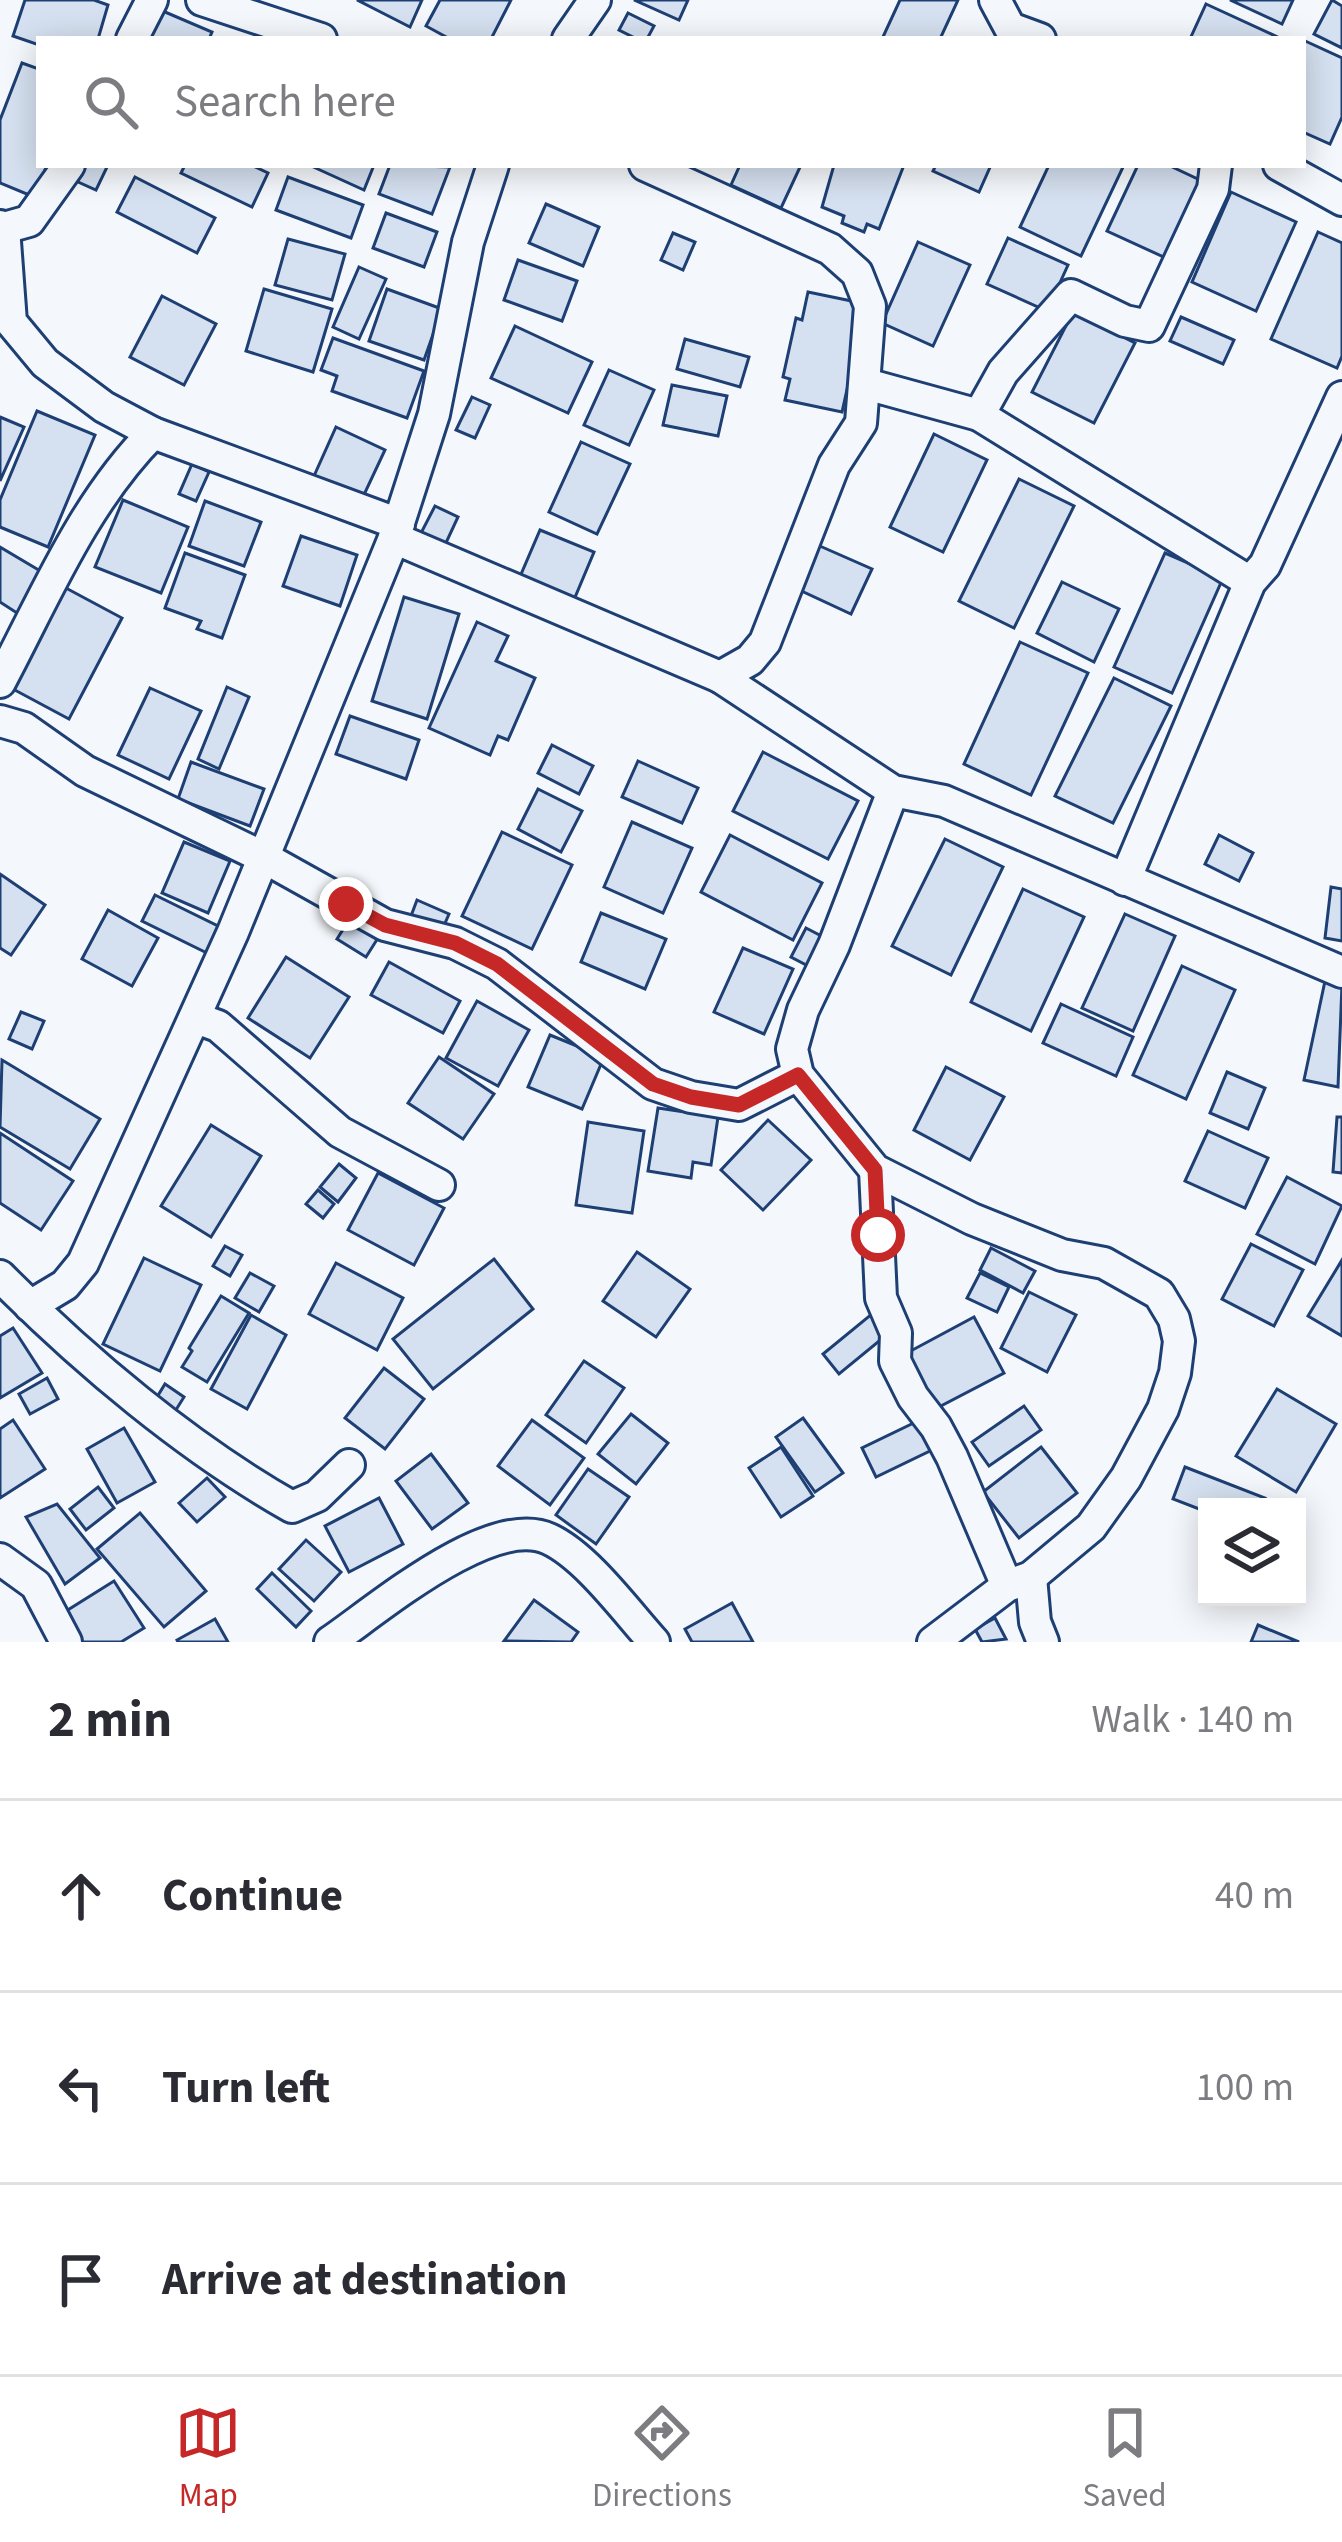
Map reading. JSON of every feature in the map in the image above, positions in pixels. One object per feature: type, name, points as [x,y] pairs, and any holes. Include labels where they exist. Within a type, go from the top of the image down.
[{"type":"street","points":[[134,36],[152,0]]},
{"type":"street","points":[[202,0],[312,36]]},
{"type":"street","points":[[570,36],[595,0]]},
{"type":"street","points":[[994,0],[1010,28],[1032,36]]},
{"type":"street","points":[[67,168],[29,221],[2,227],[11,322],[45,363],[104,407],[154,433],[396,531],[720,677],[893,791],[944,801],[1342,972]]},
{"type":"street","points":[[30,1306],[65,1285],[83,1263],[265,858],[396,531],[434,414],[469,242],[492,168]]},
{"type":"street","points":[[652,168],[830,249],[857,273],[870,305],[861,423],[834,465],[765,642],[750,660],[720,677]]},
{"type":"street","points":[[979,416],[1003,372],[1071,296],[1125,321],[1150,326],[1213,189],[1216,168]]},
{"type":"street","points":[[1284,168],[1342,200]]},
{"type":"street","points":[[866,384],[979,416],[1250,582]]},
{"type":"street","points":[[1125,880],[1250,582],[1265,565],[1342,397]]},
{"type":"street","points":[[0,682],[91,512],[122,465],[154,433]]},
{"type":"street","points":[[0,721],[24,728],[85,771],[265,858],[385,925],[455,943],[497,964],[653,1084],[691,1097],[739,1105],[798,1075]]},
{"type":"street","points":[[893,791],[834,945],[803,1010],[792,1049],[798,1075],[875,1170],[972,1219],[1062,1255],[1103,1263],[1160,1294],[1174,1319],[1179,1341],[1175,1373],[1162,1409],[1126,1478],[1091,1527],[933,1642]]},
{"type":"street","points":[[196,1018],[218,1026],[340,1132],[439,1185]]},
{"type":"street","points":[[875,1170],[880,1298],[896,1333],[895,1361],[913,1397],[936,1426],[1019,1582],[1043,1642]]},
{"type":"street","points":[[0,1276],[227,1471],[292,1507],[317,1496],[349,1465]]},
{"type":"street","points":[[330,1642],[467,1549],[518,1534],[548,1538],[579,1561],[654,1642]]},
{"type":"street","points":[[0,1558],[36,1585],[66,1642]]},
{"type":"building","points":[[25,0],[94,0],[108,5],[99,36],[36,36],[36,44],[13,36]]},
{"type":"building","points":[[357,0],[422,0],[410,27]]},
{"type":"building","points":[[440,0],[511,0],[493,36],[444,36],[426,26]]},
{"type":"building","points":[[634,0],[688,0],[679,20]]},
{"type":"building","points":[[900,0],[958,0],[941,36],[883,36]]},
{"type":"building","points":[[1230,0],[1293,0],[1282,24]]},
{"type":"building","points":[[1332,0],[1342,6],[1342,48],[1314,34]]},
{"type":"building","points":[[1206,4],[1275,36],[1191,36]]},
{"type":"building","points":[[151,6],[212,32],[210,36],[138,36]]},
{"type":"building","points":[[628,13],[654,26],[649,36],[619,30]]},
{"type":"building","points":[[1306,41],[1342,58],[1342,117],[1330,144],[1306,133]]},
{"type":"building","points":[[22,63],[36,68],[36,168],[46,168],[34,197],[0,183],[0,120]]},
{"type":"building","points":[[82,168],[107,168],[96,190],[76,181]]},
{"type":"building","points":[[184,168],[257,168],[268,173],[252,207],[181,173]]},
{"type":"building","points":[[316,168],[373,168],[364,190]]},
{"type":"building","points":[[389,168],[450,168],[432,214],[379,194]]},
{"type":"building","points":[[739,168],[800,168],[781,208],[731,185]]},
{"type":"building","points":[[833,168],[903,168],[879,229],[867,224],[864,232],[822,207]]},
{"type":"building","points":[[934,168],[990,168],[979,192]]},
{"type":"building","points":[[1048,168],[1123,168],[1081,256],[1020,227]]},
{"type":"building","points":[[1137,168],[1174,168],[1204,182],[1168,259],[1107,231]]},
{"type":"building","points":[[135,177],[215,218],[197,253],[117,212]]},
{"type":"building","points":[[288,177],[363,205],[351,238],[276,210]]},
{"type":"building","points":[[1231,192],[1296,222],[1256,311],[1192,282]]},
{"type":"building","points":[[546,204],[599,227],[583,266],[529,243]]},
{"type":"building","points":[[386,213],[437,232],[424,267],[373,248]]},
{"type":"building","points":[[1318,232],[1342,243],[1342,356],[1337,368],[1271,339]]},
{"type":"building","points":[[673,233],[695,242],[683,270],[661,260]]},
{"type":"building","points":[[1008,238],[1068,265],[1047,311],[987,284]]},
{"type":"building","points":[[288,239],[345,254],[332,300],[275,285]]},
{"type":"building","points":[[918,242],[970,265],[933,346],[882,323]]},
{"type":"building","points":[[518,260],[577,281],[562,321],[504,300]]},
{"type":"building","points":[[359,267],[386,279],[359,339],[333,327]]},
{"type":"building","points":[[264,289],[332,309],[313,372],[246,351]]},
{"type":"building","points":[[387,289],[442,309],[424,360],[369,341]]},
{"type":"building","points":[[808,292],[866,304],[842,412],[785,400],[790,379],[783,377],[796,318],[802,320]]},
{"type":"building","points":[[162,296],[216,324],[184,385],[130,357]]},
{"type":"building","points":[[1073,312],[1135,343],[1094,423],[1032,392]]},
{"type":"building","points":[[1181,317],[1234,340],[1223,364],[1170,341]]},
{"type":"building","points":[[515,326],[592,362],[568,413],[491,378]]},
{"type":"building","points":[[333,338],[424,371],[407,418],[332,391],[337,376],[321,370]]},
{"type":"building","points":[[685,339],[749,357],[740,387],[677,369]]},
{"type":"building","points":[[609,370],[654,390],[629,445],[584,425]]},
{"type":"building","points":[[672,385],[727,396],[718,436],[663,425]]},
{"type":"building","points":[[472,397],[490,405],[475,438],[456,430]]},
{"type":"building","points":[[37,411],[95,435],[48,547],[0,527],[0,500]]},
{"type":"building","points":[[0,417],[24,427],[0,481]]},
{"type":"building","points":[[336,427],[385,450],[362,499],[314,476]]},
{"type":"building","points":[[934,434],[987,460],[943,552],[890,527]]},
{"type":"building","points":[[581,442],[630,464],[597,534],[549,512]]},
{"type":"building","points":[[192,464],[209,472],[196,501],[179,494]]},
{"type":"building","points":[[1019,479],[1074,506],[1014,628],[959,601]]},
{"type":"building","points":[[123,500],[188,527],[161,593],[95,567]]},
{"type":"building","points":[[205,501],[261,522],[244,566],[189,546]]},
{"type":"building","points":[[435,506],[458,517],[445,545],[421,533]]},
{"type":"building","points":[[540,530],[594,552],[573,602],[519,579]]},
{"type":"building","points":[[301,536],[357,555],[340,606],[283,586]]},
{"type":"building","points":[[813,543],[872,569],[851,614],[793,587]]},
{"type":"building","points":[[0,547],[42,572],[17,613],[0,602]]},
{"type":"building","points":[[185,553],[245,575],[222,638],[197,629],[201,621],[165,608]]},
{"type":"building","points":[[1165,553],[1223,578],[1172,693],[1114,667]]},
{"type":"building","points":[[1062,582],[1119,609],[1094,662],[1037,633]]},
{"type":"building","points":[[64,587],[122,618],[69,719],[11,688]]},
{"type":"building","points":[[404,597],[459,614],[427,719],[372,701]]},
{"type":"building","points":[[477,622],[508,636],[496,661],[535,678],[508,740],[498,736],[490,755],[429,728]]},
{"type":"building","points":[[1020,642],[1088,673],[1031,795],[964,764]]},
{"type":"building","points":[[1114,678],[1171,706],[1113,823],[1055,796]]},
{"type":"building","points":[[227,687],[249,697],[219,769],[198,759]]},
{"type":"building","points":[[150,688],[201,711],[169,779],[118,755]]},
{"type":"building","points":[[350,716],[419,740],[406,779],[336,754]]},
{"type":"building","points":[[552,745],[593,766],[579,794],[538,773]]},
{"type":"building","points":[[763,752],[858,801],[828,859],[733,811]]},
{"type":"building","points":[[638,761],[698,788],[682,823],[622,797]]},
{"type":"building","points":[[191,762],[264,789],[250,826],[178,799]]},
{"type":"building","points":[[538,789],[582,811],[561,852],[518,829]]},
{"type":"building","points":[[632,822],[692,848],[663,913],[604,887]]},
{"type":"building","points":[[502,832],[572,865],[532,949],[462,916]]},
{"type":"building","points":[[730,835],[822,883],[793,940],[701,892]]},
{"type":"building","points":[[1219,835],[1253,853],[1239,881],[1205,864]]},
{"type":"building","points":[[945,839],[1003,867],[951,975],[892,946]]},
{"type":"building","points":[[184,842],[230,861],[208,913],[162,893]]},
{"type":"building","points":[[0,874],[45,905],[11,955],[0,948]]},
{"type":"building","points":[[1331,887],[1342,889],[1342,941],[1325,938]]},
{"type":"building","points":[[1023,889],[1084,917],[1031,1031],[971,1002]]},
{"type":"building","points":[[155,895],[220,927],[207,953],[142,921]]},
{"type":"building","points":[[417,900],[449,914],[442,930],[411,916]]},
{"type":"building","points":[[108,910],[158,938],[132,986],[82,959]]},
{"type":"building","points":[[601,913],[666,939],[645,989],[581,962]]},
{"type":"building","points":[[1125,914],[1175,936],[1133,1031],[1082,1008]]},
{"type":"building","points":[[349,920],[378,938],[366,957],[337,939]]},
{"type":"building","points":[[806,928],[827,939],[812,968],[791,957]]},
{"type":"building","points":[[743,948],[793,969],[764,1034],[714,1012]]},
{"type":"building","points":[[286,957],[349,997],[310,1058],[248,1018]]},
{"type":"building","points":[[389,962],[460,1001],[443,1033],[371,995]]},
{"type":"building","points":[[1182,966],[1235,990],[1186,1099],[1133,1075]]},
{"type":"building","points":[[1325,981],[1342,984],[1338,1087],[1304,1080]]},
{"type":"building","points":[[477,1001],[529,1030],[498,1086],[446,1058]]},
{"type":"building","points":[[1061,1004],[1133,1037],[1116,1076],[1043,1043]]},
{"type":"building","points":[[21,1012],[44,1021],[32,1049],[9,1039]]},
{"type":"building","points":[[550,1035],[604,1057],[582,1109],[528,1087]]},
{"type":"building","points":[[439,1057],[494,1094],[463,1139],[408,1103]]},
{"type":"building","points":[[2,1060],[100,1119],[70,1169],[0,1127]]},
{"type":"building","points":[[946,1067],[1004,1097],[970,1160],[914,1130]]},
{"type":"building","points":[[1227,1072],[1265,1088],[1248,1129],[1210,1113]]},
{"type":"building","points":[[658,1108],[718,1117],[711,1165],[693,1162],[691,1178],[648,1171]]},
{"type":"building","points":[[1337,1117],[1342,1117],[1342,1173],[1333,1172]]},
{"type":"building","points":[[768,1120],[811,1160],[763,1210],[721,1170]]},
{"type":"building","points":[[588,1122],[644,1131],[632,1213],[576,1205]]},
{"type":"building","points":[[211,1125],[261,1156],[211,1237],[161,1206]]},
{"type":"building","points":[[1208,1131],[1268,1158],[1245,1208],[1185,1181]]},
{"type":"building","points":[[0,1133],[73,1181],[41,1230],[0,1203]]},
{"type":"building","points":[[339,1164],[356,1178],[338,1202],[320,1187]]},
{"type":"building","points":[[378,1173],[444,1208],[414,1265],[348,1230]]},
{"type":"building","points":[[1287,1177],[1342,1206],[1315,1264],[1257,1234]]},
{"type":"building","points":[[318,1190],[334,1204],[323,1218],[306,1204]]},
{"type":"building","points":[[1251,1244],[1303,1270],[1274,1326],[1222,1299]]},
{"type":"building","points":[[225,1246],[242,1255],[230,1276],[213,1266]]},
{"type":"building","points":[[991,1248],[1035,1271],[1023,1293],[980,1270]]},
{"type":"building","points":[[637,1252],[690,1289],[656,1337],[603,1301]]},
{"type":"building","points":[[144,1258],[201,1285],[160,1371],[103,1344]]},
{"type":"building","points":[[494,1259],[533,1309],[433,1389],[393,1339]]},
{"type":"building","points":[[1342,1260],[1342,1336],[1308,1316]]},
{"type":"building","points":[[336,1263],[403,1298],[377,1350],[309,1314]]},
{"type":"building","points":[[250,1273],[274,1286],[259,1312],[235,1298]]},
{"type":"building","points":[[980,1273],[1009,1287],[997,1312],[967,1298]]},
{"type":"building","points":[[1029,1292],[1076,1315],[1047,1372],[1001,1348]]},
{"type":"building","points":[[221,1296],[249,1313],[207,1382],[182,1367]]},
{"type":"building","points":[[873,1313],[889,1333],[839,1374],[823,1354]]},
{"type":"building","points":[[251,1315],[286,1335],[247,1409],[211,1389]]},
{"type":"building","points":[[974,1317],[1004,1373],[935,1409],[905,1354]]},
{"type":"building","points":[[13,1328],[42,1373],[0,1398],[0,1336]]},
{"type":"building","points":[[584,1361],[624,1388],[586,1443],[546,1415]]},
{"type":"building","points":[[384,1368],[424,1399],[385,1449],[345,1418]]},
{"type":"building","points":[[47,1378],[58,1399],[30,1414],[19,1394]]},
{"type":"building","points":[[165,1384],[184,1397],[174,1413],[154,1402]]},
{"type":"building","points":[[1277,1389],[1336,1424],[1296,1492],[1236,1456]]},
{"type":"building","points":[[1024,1406],[1041,1430],[989,1466],[972,1442]]},
{"type":"building","points":[[631,1414],[668,1443],[636,1484],[598,1454]]},
{"type":"building","points":[[803,1418],[843,1473],[815,1492],[776,1437]]},
{"type":"building","points":[[922,1419],[936,1448],[876,1477],[862,1448]]},
{"type":"building","points":[[13,1420],[45,1469],[0,1498],[0,1429]]},
{"type":"building","points":[[532,1420],[584,1458],[550,1505],[498,1466]]},
{"type":"building","points":[[124,1428],[155,1482],[117,1503],[87,1449]]},
{"type":"building","points":[[781,1447],[813,1496],[781,1517],[749,1468]]},
{"type":"building","points":[[1041,1447],[1077,1493],[1019,1538],[983,1492]]},
{"type":"building","points":[[431,1454],[468,1503],[432,1529],[396,1481]]},
{"type":"building","points":[[1185,1467],[1265,1498],[1198,1498],[1198,1509],[1173,1499]]},
{"type":"building","points":[[588,1469],[629,1497],[596,1544],[556,1515]]},
{"type":"building","points":[[207,1478],[225,1497],[197,1522],[179,1503]]},
{"type":"building","points":[[98,1487],[114,1508],[86,1530],[70,1509]]},
{"type":"building","points":[[379,1498],[403,1544],[349,1572],[325,1526]]},
{"type":"building","points":[[57,1504],[100,1558],[65,1584],[26,1517]]},
{"type":"building","points":[[140,1513],[206,1591],[164,1627],[97,1549]]},
{"type":"building","points":[[306,1540],[341,1572],[314,1601],[279,1569]]},
{"type":"building","points":[[272,1573],[311,1611],[296,1627],[257,1589]]},
{"type":"building","points":[[114,1581],[144,1628],[121,1642],[82,1642],[63,1613]]},
{"type":"building","points":[[534,1600],[578,1632],[571,1642],[504,1641]]},
{"type":"building","points":[[732,1603],[753,1642],[692,1642],[685,1629]]},
{"type":"building","points":[[995,1618],[1006,1639],[982,1642],[975,1629]]},
{"type":"building","points":[[215,1619],[228,1642],[178,1642],[177,1640]]},
{"type":"building","points":[[1258,1625],[1299,1642],[1251,1642]]},
{"type":"route","points":[[346,904],[385,925],[455,943],[497,964],[653,1084],[691,1097],[739,1105],[798,1075],[875,1170],[878,1235]]}]
